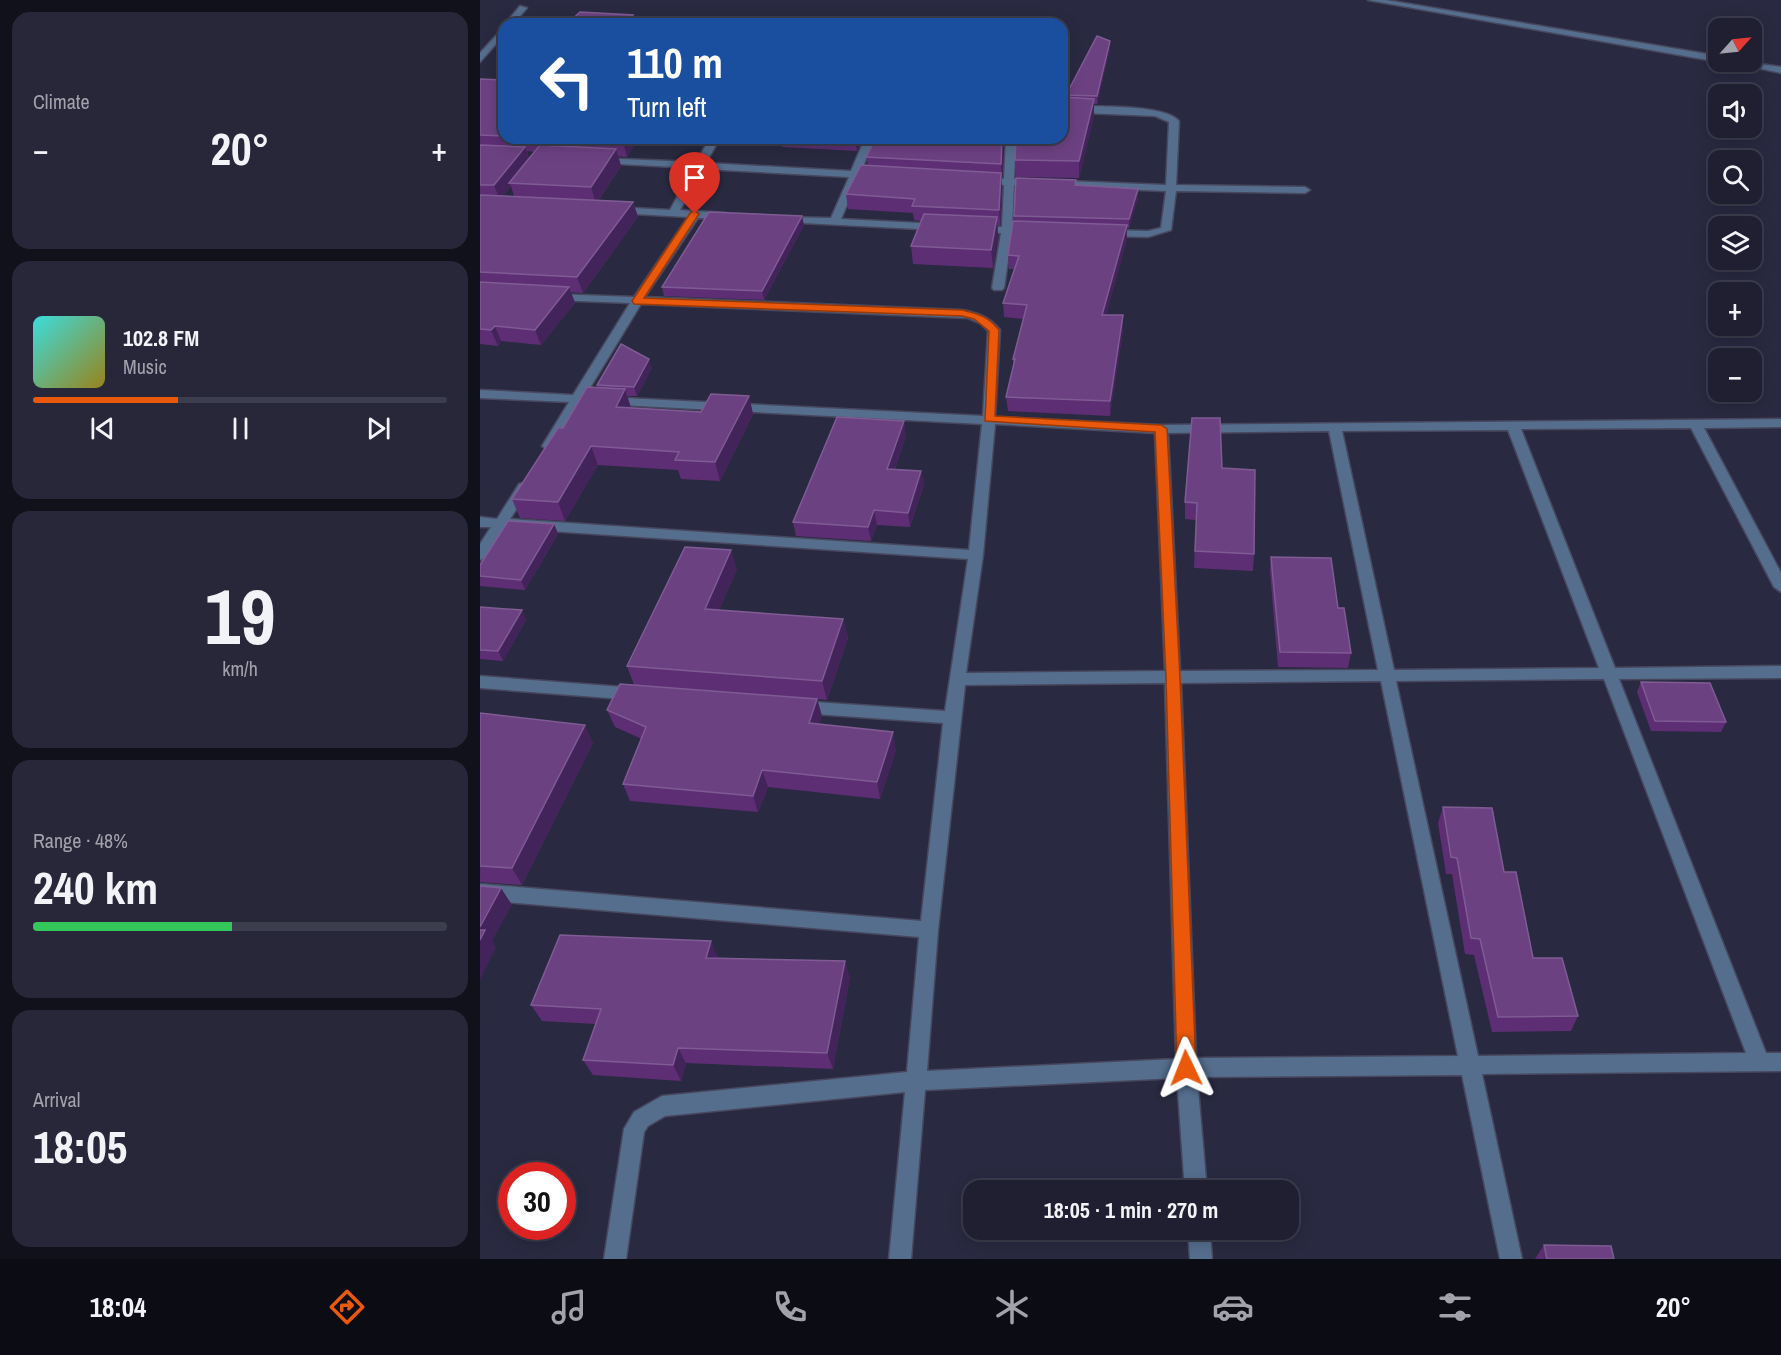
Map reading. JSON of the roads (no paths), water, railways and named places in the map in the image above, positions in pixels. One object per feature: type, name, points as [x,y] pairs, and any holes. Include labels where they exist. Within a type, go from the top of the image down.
[{"type":"street","points":[[1372,0],[1708,57]]},
{"type":"street","points":[[514,18],[523,8]]},
{"type":"street","points":[[480,59],[498,37]]},
{"type":"street","points":[[1762,67],[1781,70]]},
{"type":"street","points":[[1068,110],[1156,113],[1170,117],[1175,126],[1167,225],[1161,232],[1148,234],[1089,233]]},
{"type":"street","points":[[673,213],[711,144]]},
{"type":"street","points":[[835,221],[868,144]]},
{"type":"street","points":[[998,288],[1007,230],[1011,144]]},
{"type":"street","points":[[591,159],[890,176]]},
{"type":"street","points":[[973,180],[1171,188],[1305,190]]},
{"type":"street","points":[[606,210],[741,216]]},
{"type":"street","points":[[542,456],[637,301],[695,214]]},
{"type":"street","points":[[777,218],[1042,231]]},
{"type":"street","points":[[536,296],[962,313],[977,316],[994,330],[989,419],[976,555],[952,718],[929,930],[900,1259]]},
{"type":"street","points":[[480,394],[1161,429],[1781,423]]},
{"type":"street","points":[[1513,425],[1760,1063]]},
{"type":"street","points":[[1696,425],[1781,587]]},
{"type":"street","points":[[1335,428],[1511,1259]]},
{"type":"street","points":[[1161,429],[1173,678],[1186,1068],[1195,1180]]},
{"type":"street","points":[[480,555],[502,524],[531,475]]},
{"type":"street","points":[[480,522],[976,555]]},
{"type":"street","points":[[958,679],[1781,672]]},
{"type":"street","points":[[480,682],[657,696]]},
{"type":"street","points":[[787,706],[952,718]]},
{"type":"street","points":[[480,892],[929,930]]},
{"type":"street","points":[[615,1259],[634,1129],[641,1119],[662,1106],[915,1081],[1186,1068],[1781,1062]]},
{"type":"street","points":[[1200,1240],[1201,1259]]}]
